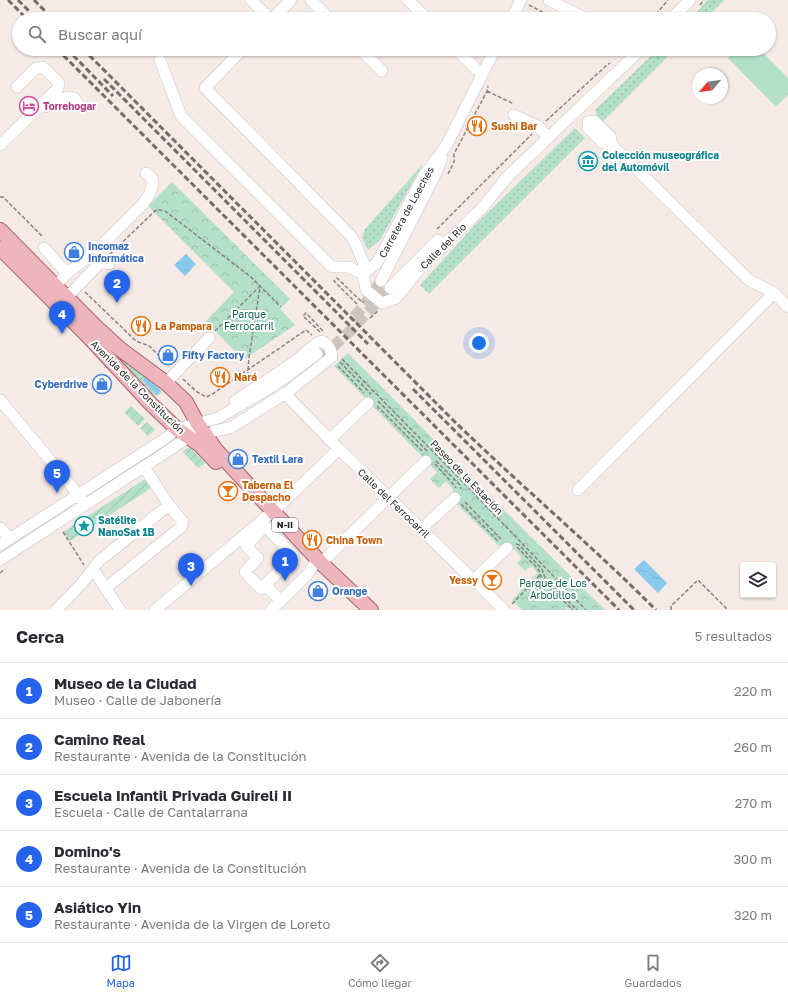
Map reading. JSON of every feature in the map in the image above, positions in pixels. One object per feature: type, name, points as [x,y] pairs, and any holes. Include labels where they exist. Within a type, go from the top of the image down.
[{"type":"main road","name":"Avenida de la Constitución","points":[[0,230],[96,327],[120,349],[166,383],[186,402],[205,431],[269,515],[360,610]]},
{"type":"main road","name":"Avenida de la Constitución","points":[[0,248],[87,335],[134,386],[183,433],[205,431]]},
{"type":"main road","name":"N-II","points":[[134,386],[156,400],[163,397],[165,391],[163,387],[148,369]]},
{"type":"main road","name":"Avenida de la Constitución","points":[[317,564],[371,610]]},
{"type":"street","points":[[251,0],[264,12]]},
{"type":"street","points":[[279,12],[292,0]]},
{"type":"street","points":[[311,0],[323,12]]},
{"type":"street","points":[[408,0],[419,12]]},
{"type":"street","points":[[550,0],[573,12]]},
{"type":"street","points":[[678,12],[690,0]]},
{"type":"street","points":[[516,12],[522,2]]},
{"type":"street","points":[[236,56],[205,88],[351,236],[356,245],[365,273]]},
{"type":"street","points":[[367,56],[382,71]]},
{"type":"street","points":[[463,56],[476,69],[483,73]]},
{"type":"street","name":"Carretera de Loeches","points":[[381,281],[437,171],[446,146],[492,56]]},
{"type":"street","name":"Calle del Río","points":[[390,288],[417,260],[509,175],[633,56]]},
{"type":"street","points":[[160,60],[181,116],[332,268],[349,267],[365,273]]},
{"type":"street","points":[[0,145],[58,88],[59,83],[43,67],[36,68],[17,87]]},
{"type":"street","points":[[0,150],[56,99],[64,96],[74,98],[79,105]]},
{"type":"street","points":[[577,110],[588,122],[594,121],[610,136],[612,145],[749,280],[783,298],[578,490]]},
{"type":"street","points":[[514,115],[539,127],[548,138]]},
{"type":"street","name":"Carretera de Loeches","points":[[365,273],[377,263],[423,178],[446,146]]},
{"type":"street","points":[[55,287],[67,273],[103,244],[142,206],[149,195],[153,184],[152,178],[146,173]]},
{"type":"street","name":"Calle del Río","points":[[365,273],[366,290],[373,296],[382,303],[396,298],[422,266],[482,208],[509,175]]},
{"type":"street","points":[[45,244],[67,273]]},
{"type":"street","points":[[66,298],[78,285],[105,263]]},
{"type":"street","points":[[166,383],[209,338]]},
{"type":"street","points":[[0,546],[163,440],[183,433],[205,431],[230,428],[286,393],[332,357],[331,349],[322,341],[317,343],[294,362],[236,400],[205,431]]},
{"type":"street","points":[[319,356],[282,387],[205,431],[218,418],[273,386],[319,356]]},
{"type":"street","name":"Calle del Ferrocarril","points":[[286,393],[339,450],[474,580],[507,608]]},
{"type":"street","points":[[0,400],[70,484],[84,505]]},
{"type":"street","points":[[329,440],[373,400]]},
{"type":"street","points":[[0,560],[144,467],[183,433]]},
{"type":"street","points":[[155,610],[269,515],[339,450]]},
{"type":"street","points":[[271,610],[388,497],[428,456]]},
{"type":"street","points":[[106,588],[181,527],[183,522],[169,505],[144,467]]},
{"type":"street","points":[[421,529],[460,497]]},
{"type":"street","points":[[56,610],[84,582],[90,568],[169,505]]},
{"type":"street","points":[[265,526],[294,556],[265,585],[261,589],[245,572],[258,558],[246,546],[265,526]]},
{"type":"street","points":[[0,528],[10,539]]},
{"type":"street","points":[[474,580],[507,544]]},
{"type":"street","points":[[90,568],[106,588],[120,610]]},
{"type":"street","points":[[84,582],[106,588]]},
{"type":"street","points":[[265,585],[281,601]]},
{"type":"path","points":[[658,12],[668,0]]},
{"type":"path","points":[[522,2],[542,12]]},
{"type":"path","points":[[434,232],[539,127],[607,65],[612,63]]},
{"type":"path","points":[[0,197],[4,197],[45,244]]},
{"type":"path","points":[[105,263],[155,211],[165,211],[251,277],[281,307]]},
{"type":"path","points":[[357,304],[334,281],[337,278],[362,302]]},
{"type":"path","points":[[78,285],[136,341],[149,346],[197,392],[206,397],[306,330],[314,337]]},
{"type":"path","points":[[209,338],[260,286]]},
{"type":"path","points":[[247,382],[249,357],[260,286]]},
{"type":"path","points":[[370,318],[381,309]]},
{"type":"path","points":[[324,336],[303,316],[306,313],[326,333]]},
{"type":"path","name":"Paseo de la Estación","points":[[338,355],[586,610]]},
{"type":"path","points":[[337,359],[373,400],[428,456],[460,485],[460,497],[507,544],[519,545],[542,569],[545,578],[577,610]]},
{"type":"path","points":[[63,532],[90,568]]},
{"type":"path","points":[[507,608],[540,575]]},
{"type":"path","points":[[671,610],[671,606],[698,580],[728,610]]},
{"type":"green space","points":[[708,0],[724,0],[712,12],[697,12]]},
{"type":"green space","points":[[651,56],[668,56],[602,122],[597,116],[595,110]]},
{"type":"green space","points":[[730,56],[766,56],[788,78],[788,95],[776,107],[728,58]]},
{"type":"green space","points":[[575,128],[585,138],[429,294],[420,285],[474,226]]},
{"type":"green space","points":[[423,164],[380,240],[368,250],[362,238],[365,229]]},
{"type":"green space","name":"Parque Ferrocarril","points":[[172,182],[290,299],[280,309],[295,325],[243,360],[206,321],[234,292],[148,206]]},
{"type":"green space","points":[[96,335],[146,376],[162,392],[158,396],[153,394],[109,352]]},
{"type":"green space","name":"Parque de Los Arbolillos","points":[[348,353],[605,610],[570,610],[568,608],[565,610],[522,610],[512,600],[538,573],[531,566],[525,571],[517,563],[522,558],[515,550],[498,545],[458,505],[452,488],[446,481],[439,488],[430,479],[437,472],[334,366]]},
{"type":"green space","points":[[131,406],[145,419],[138,426],[124,412]]},
{"type":"green space","points":[[147,422],[155,430],[148,436],[140,428]]},
{"type":"green space","points":[[190,447],[205,463],[198,468],[182,451]]},
{"type":"green space","points":[[147,478],[151,488],[70,541],[63,532]]},
{"type":"water","points":[[186,254],[196,264],[185,276],[174,265]]},
{"type":"water","points":[[145,377],[160,390],[159,394],[156,394],[143,380]]},
{"type":"water","points":[[644,560],[667,583],[658,593],[634,569]]},
{"type":"tunnel","points":[[354,317],[381,281]]},
{"type":"tunnel","points":[[321,358],[351,330],[390,288]]},
{"type":"railway","points":[[8,0],[20,12]]},
{"type":"railway","points":[[18,0],[30,12]]},
{"type":"railway","points":[[34,0],[46,12]]},
{"type":"railway","points":[[64,56],[619,610]]},
{"type":"railway","points":[[74,56],[113,96]]},
{"type":"railway","points":[[90,56],[454,421],[656,610]]},
{"type":"railway","points":[[104,79],[368,344]]},
{"type":"railway","points":[[413,389],[634,610]]},
{"type":"place","name":"Torrehogar","points":[[29,106]]},
{"type":"place","name":"Sushi Bar","points":[[477,126]]},
{"type":"place","name":"Colección museográfica del Automóvil","points":[[588,161]]},
{"type":"place","name":"Incomaz Informática","points":[[74,252]]},
{"type":"place","name":"Camino Real","points":[[117,303]]},
{"type":"place","name":"La Pampara","points":[[141,326]]},
{"type":"place","name":"Domino's","points":[[62,334]]},
{"type":"place","name":"Fifty Factory","points":[[168,355]]},
{"type":"place","name":"Nará","points":[[220,377]]},
{"type":"place","name":"Cyberdrive","points":[[102,384]]},
{"type":"place","name":"Textil Lara","points":[[238,459]]},
{"type":"place","name":"Taberna El Despacho","points":[[228,491]]},
{"type":"place","name":"Asiático Yin","points":[[57,493]]},
{"type":"place","name":"Satélite NanoSat 1B","points":[[84,526]]},
{"type":"place","name":"China Town","points":[[312,540]]},
{"type":"place","name":"Yessy","points":[[492,580]]},
{"type":"place","name":"Museo de la Ciudad","points":[[285,581]]},
{"type":"place","name":"Escuela Infantil Privada Guireli II","points":[[191,586]]},
{"type":"place","name":"Orange","points":[[318,591]]}]
